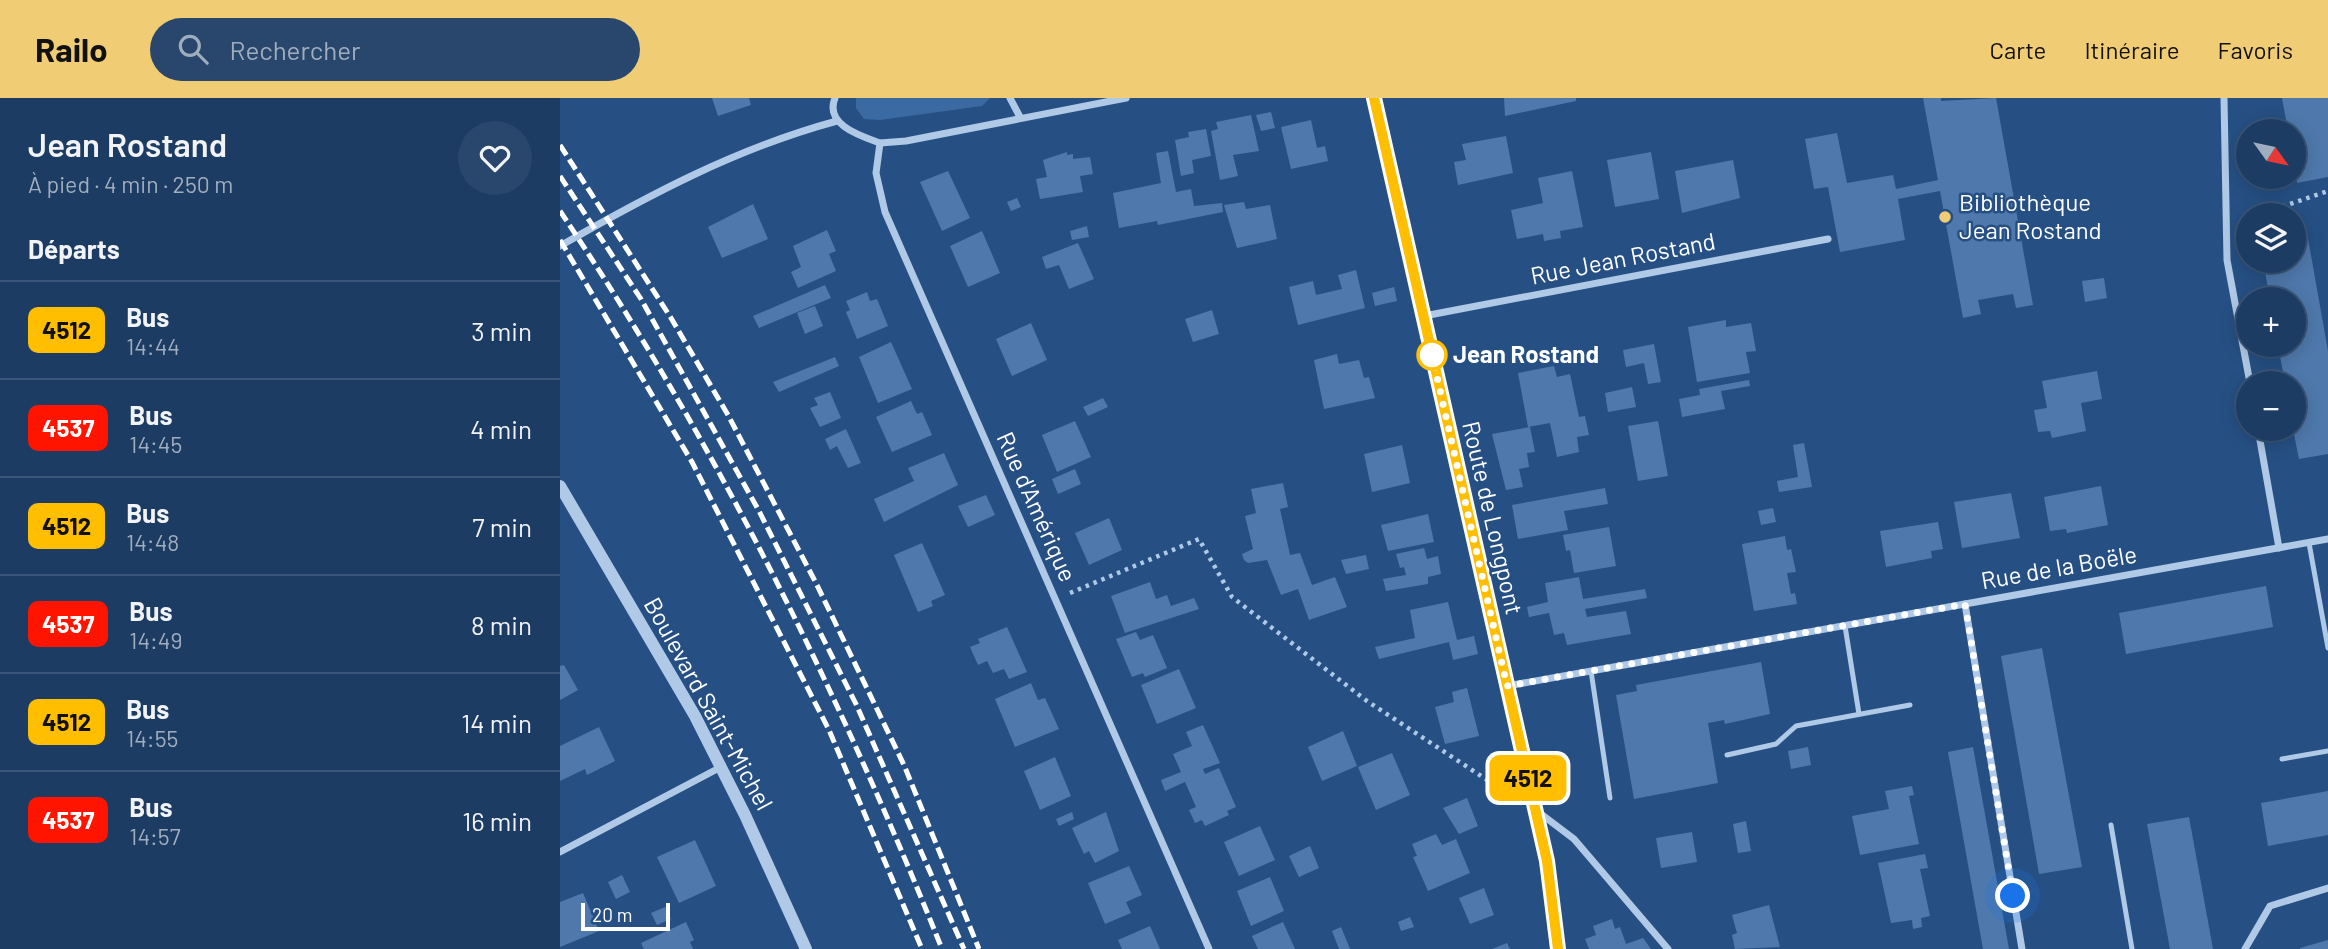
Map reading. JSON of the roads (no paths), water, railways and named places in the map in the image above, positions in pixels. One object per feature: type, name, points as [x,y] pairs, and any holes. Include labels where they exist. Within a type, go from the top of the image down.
[{"type":"main road","name":"Route de Longpont","points":[[1374,98],[1547,861],[1558,949]]},
{"type":"street","points":[[835,98],[833,105],[837,121],[853,133],[880,143],[906,141],[1126,98]]},
{"type":"street","points":[[1010,98],[1020,117]]},
{"type":"street","points":[[2224,98],[2227,260],[2247,371]]},
{"type":"street","points":[[560,246],[639,201],[743,152],[837,121]]},
{"type":"street","name":"Rue d'Amérique","points":[[880,143],[876,173],[884,212],[1209,949]]},
{"type":"street","name":"Rue Jean Rostand","points":[[1424,316],[1828,239]]},
{"type":"street","points":[[2260,441],[2279,548]]},
{"type":"street","name":"Boulevard Saint-Michel","points":[[560,486],[695,716],[806,949]]},
{"type":"street","name":"Rue de la Boële","points":[[1507,686],[2328,539]]},
{"type":"street","points":[[1965,604],[2022,949]]},
{"type":"street","points":[[560,852],[721,767]]},
{"type":"street","points":[[1534,809],[1574,839],[1668,949]]},
{"type":"street","points":[[2245,949],[2270,906],[2328,888]]},
{"type":"lane","points":[[2309,543],[2328,648]]},
{"type":"lane","points":[[1845,626],[1859,714]]},
{"type":"lane","points":[[1591,671],[1610,799]]},
{"type":"lane","points":[[1727,755],[1776,744],[1796,726],[1910,705]]},
{"type":"lane","points":[[2282,760],[2328,751]]},
{"type":"lane","points":[[2111,825],[2133,949]]},
{"type":"railway","points":[[560,145],[671,318],[728,415],[816,583],[904,765],[979,949]]},
{"type":"railway","points":[[560,176],[641,299],[759,511],[856,704],[964,949]]},
{"type":"railway","points":[[560,211],[671,387],[770,570],[861,758],[942,949]]},
{"type":"railway","points":[[560,240],[692,462],[829,730],[922,949]]},
{"type":"place","name":"Bibliothèque Jean Rostand","points":[[1945,217]]},
{"type":"place","name":"Jean Rostand","points":[[1432,355]]}]
